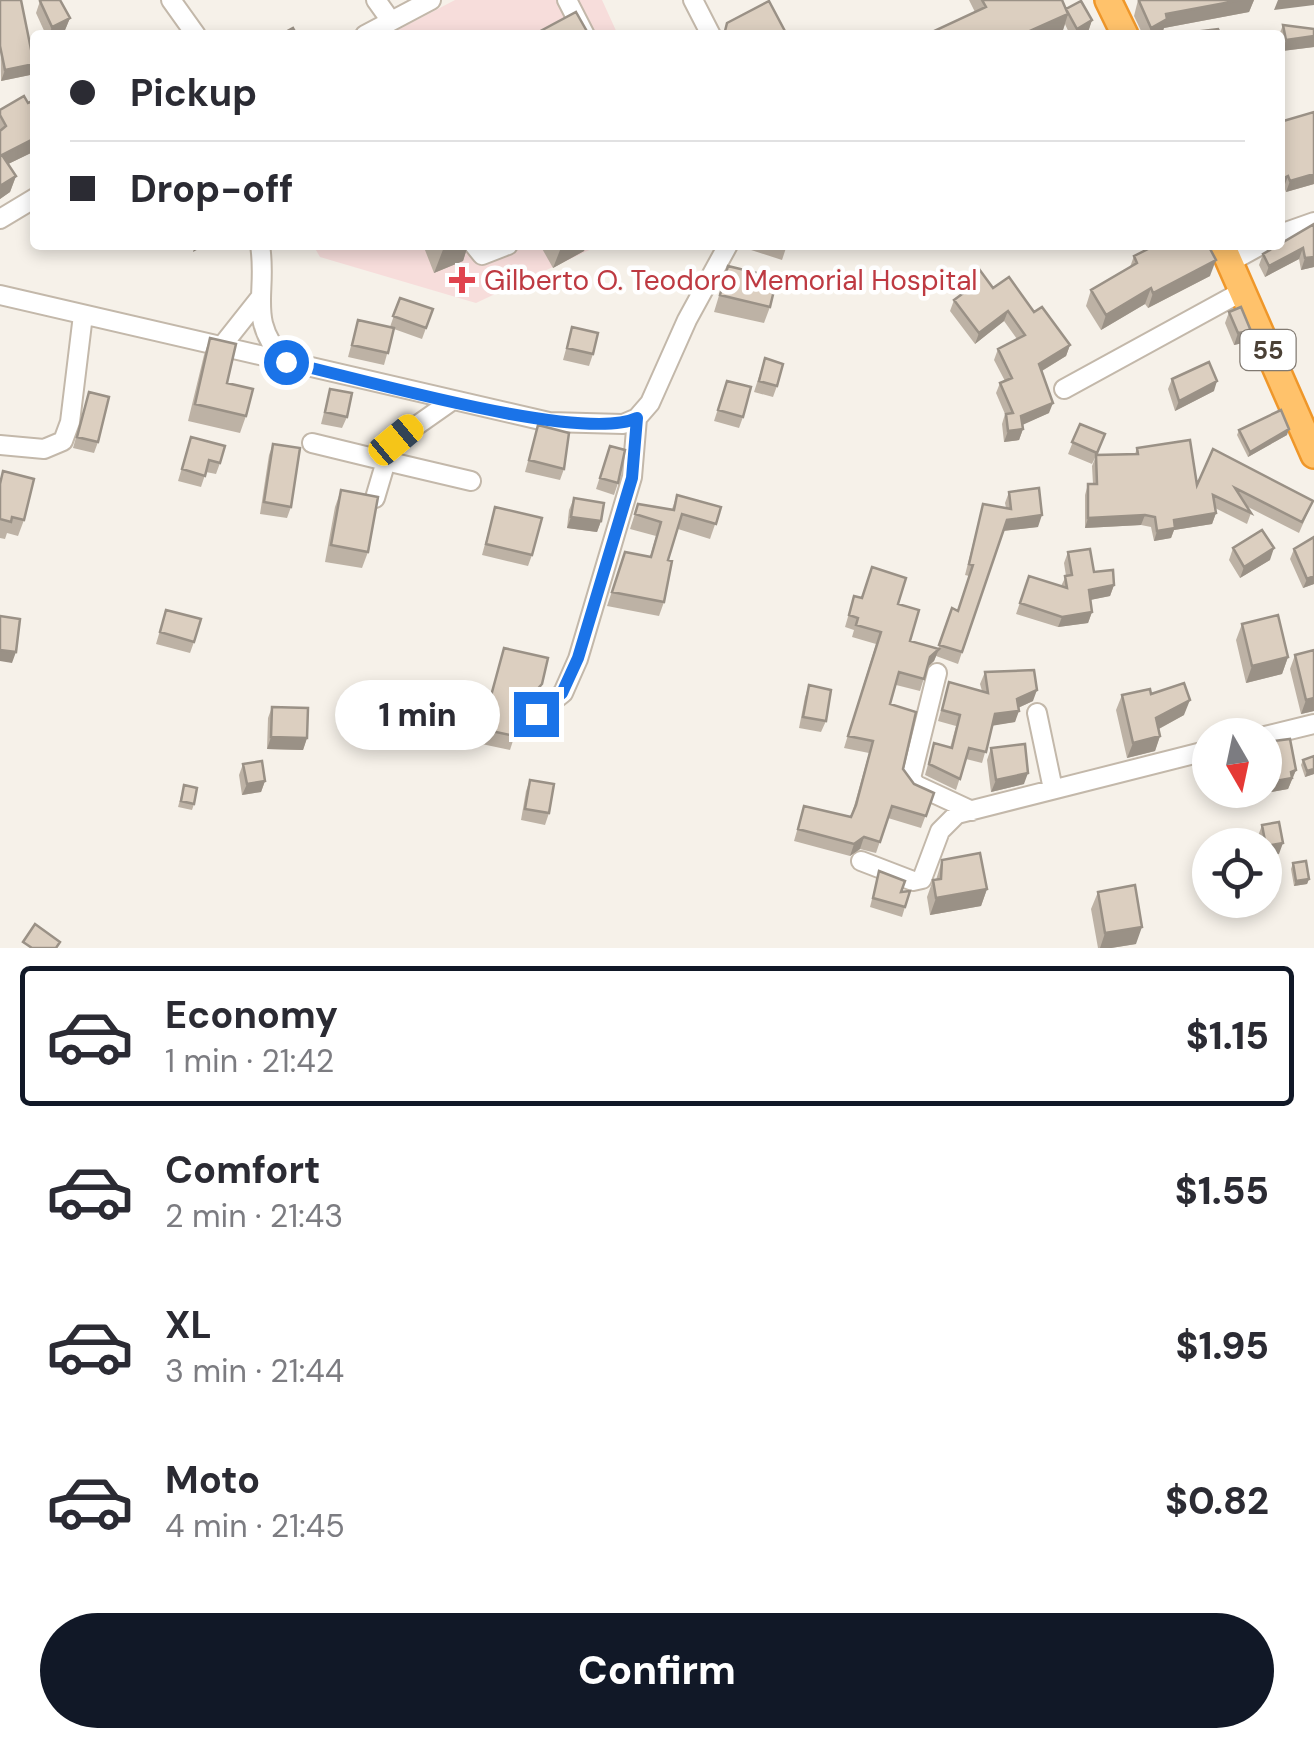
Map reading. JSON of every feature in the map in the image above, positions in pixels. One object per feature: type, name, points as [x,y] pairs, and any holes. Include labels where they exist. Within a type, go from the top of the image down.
[{"type":"highway","points":[[1116,3],[1124,30]]},
{"type":"highway","name":"55","points":[[1226,254],[1314,456]]},
{"type":"street","points":[[171,0],[192,30]]},
{"type":"street","points":[[376,0],[390,22]]},
{"type":"street","points":[[375,30],[431,0]]},
{"type":"street","points":[[567,0],[582,30]]},
{"type":"street","points":[[693,0],[709,30]]},
{"type":"street","points":[[0,219],[30,201]]},
{"type":"street","points":[[1285,232],[1314,222]]},
{"type":"street","points":[[260,250],[258,299],[266,340],[286,362]]},
{"type":"street","points":[[0,295],[453,400],[570,424],[623,424],[637,418],[650,403],[726,250]]},
{"type":"street","points":[[1064,389],[1243,291]]},
{"type":"street","points":[[222,346],[258,299]]},
{"type":"street","points":[[0,445],[44,449],[63,441],[70,422],[83,315]]},
{"type":"street","points":[[375,498],[396,440],[453,400]]},
{"type":"street","points":[[536,714],[562,693],[578,658],[632,478],[637,418]]},
{"type":"street","points":[[312,442],[471,482]]},
{"type":"street","points":[[938,673],[912,778],[916,785],[972,811]]},
{"type":"street","points":[[1037,713],[1053,789]]},
{"type":"street","points":[[1282,732],[1314,724]]},
{"type":"street","points":[[861,861],[914,881],[922,879],[948,820],[1192,754]]},
{"type":"shaded area","points":[[455,0],[602,0],[616,30],[398,30]]},
{"type":"shaded area","name":"Gilberto O. Teodoro Memorial Hospital","points":[[316,250],[589,250],[476,303],[320,257]]},
{"type":"building","points":[[0,0],[21,0],[30,65],[5,70],[0,46]]},
{"type":"building","points":[[42,0],[60,0],[70,18],[52,27]]},
{"type":"building","points":[[982,0],[1062,0],[1068,14],[1032,30],[936,30],[986,7]]},
{"type":"building","points":[[1141,0],[1241,0],[1166,14],[1167,19],[1151,28]]},
{"type":"building","points":[[769,1],[784,30],[725,30],[727,23]]},
{"type":"building","points":[[1081,1],[1092,20],[1077,29],[1066,9]]},
{"type":"building","points":[[576,12],[586,30],[542,30]]},
{"type":"building","points":[[1283,25],[1314,29],[1314,36],[1286,40]]},
{"type":"building","points":[[24,96],[30,102],[30,141],[2,155],[16,176],[0,186],[0,131],[6,126],[0,110]]},
{"type":"building","points":[[1314,112],[1314,174],[1290,181],[1285,178],[1285,121]]},
{"type":"building","points":[[1314,224],[1314,257],[1305,258],[1303,248],[1269,266],[1263,254],[1285,250],[1285,241]]},
{"type":"building","points":[[1146,250],[1211,250],[1216,260],[1153,293],[1151,288],[1106,315],[1091,290],[1137,263],[1134,256]]},
{"type":"building","points":[[728,266],[777,278],[770,307],[720,295]]},
{"type":"building","points":[[979,269],[993,288],[1009,277],[1034,312],[1042,307],[1070,345],[1039,364],[1053,403],[1021,416],[1023,429],[1008,431],[1006,414],[1013,413],[1000,383],[1012,378],[998,349],[1025,335],[1008,311],[979,333],[954,300],[973,286],[967,277]]},
{"type":"building","points":[[400,298],[433,309],[426,328],[393,316]]},
{"type":"building","points":[[1241,307],[1251,331],[1238,333],[1229,312]]},
{"type":"building","points":[[358,320],[394,328],[388,353],[352,345]]},
{"type":"building","points":[[572,327],[598,333],[593,354],[567,348]]},
{"type":"building","points":[[210,338],[236,344],[227,383],[253,389],[246,416],[195,404]]},
{"type":"building","points":[[765,358],[783,364],[777,386],[759,381]]},
{"type":"building","points":[[1209,362],[1217,381],[1179,401],[1172,379]]},
{"type":"building","points":[[727,381],[751,387],[743,417],[718,410]]},
{"type":"building","points":[[330,389],[352,393],[347,417],[325,412]]},
{"type":"building","points":[[89,392],[109,397],[98,442],[77,437]]},
{"type":"building","points":[[1281,410],[1289,429],[1250,452],[1239,430]]},
{"type":"building","points":[[1080,424],[1105,434],[1097,453],[1072,442]]},
{"type":"building","points":[[538,425],[569,433],[564,469],[529,460]]},
{"type":"building","points":[[191,437],[225,446],[220,463],[209,460],[205,476],[182,469]]},
{"type":"building","points":[[1190,440],[1197,485],[1213,449],[1313,501],[1302,522],[1235,488],[1251,513],[1213,495],[1216,513],[1174,520],[1175,528],[1157,531],[1155,517],[1145,515],[1088,518],[1088,484],[1097,484],[1096,455],[1138,454],[1137,448]]},
{"type":"building","points":[[273,444],[300,448],[291,507],[264,502]]},
{"type":"building","points":[[610,446],[625,450],[618,483],[600,478]]},
{"type":"building","points":[[3,471],[34,479],[24,520],[0,519]]},
{"type":"building","points":[[1039,488],[1042,515],[1007,520],[962,652],[939,645],[952,608],[958,611],[973,565],[969,564],[983,504],[1011,509],[1009,492]]},
{"type":"building","points":[[341,490],[378,497],[368,552],[331,545]]},
{"type":"building","points":[[677,495],[721,507],[716,524],[682,514],[668,560],[672,561],[664,602],[612,592],[625,552],[651,557],[661,522],[635,514],[638,504],[674,510]]},
{"type":"building","points":[[574,498],[604,503],[601,521],[571,517]]},
{"type":"building","points":[[495,507],[542,518],[532,555],[486,544]]},
{"type":"building","points":[[1262,530],[1274,548],[1244,567],[1233,548]]},
{"type":"building","points":[[1314,537],[1314,576],[1307,579],[1294,549]]},
{"type":"building","points":[[1090,549],[1094,572],[1113,570],[1114,585],[1089,590],[1092,612],[1062,617],[1020,603],[1029,576],[1067,588],[1065,576],[1072,575],[1068,552]]},
{"type":"building","points":[[872,567],[906,578],[898,604],[919,610],[910,641],[939,649],[930,657],[924,679],[899,672],[890,704],[916,712],[903,769],[914,784],[934,793],[926,816],[892,806],[880,842],[864,837],[854,844],[798,829],[804,806],[851,817],[856,805],[873,741],[848,736],[881,632],[856,625],[858,618],[849,615],[854,596],[862,598]]},
{"type":"building","points":[[166,610],[201,619],[194,642],[160,632]]},
{"type":"building","points":[[1278,615],[1288,657],[1252,666],[1242,624]]},
{"type":"building","points":[[0,616],[20,619],[16,652],[0,650]]},
{"type":"building","points":[[504,648],[548,658],[542,684],[530,697],[533,710],[522,707],[515,736],[482,729]]},
{"type":"building","points":[[1314,650],[1314,698],[1306,700],[1295,655]]},
{"type":"building","points":[[1034,670],[1037,690],[1017,699],[1019,711],[995,714],[986,752],[969,748],[960,779],[929,764],[934,743],[952,748],[960,715],[942,710],[949,682],[988,693],[985,672]]},
{"type":"building","points":[[1184,683],[1190,700],[1156,718],[1160,736],[1133,743],[1122,695],[1150,689],[1151,694]]},
{"type":"building","points":[[809,685],[831,690],[826,721],[803,717]]},
{"type":"building","points":[[272,707],[308,708],[307,738],[271,737]]},
{"type":"building","points":[[1290,739],[1296,770],[1291,772],[1292,778],[1282,780],[1282,740]]},
{"type":"building","points":[[1025,744],[1028,773],[996,780],[991,748]]},
{"type":"building","points":[[1314,756],[1314,769],[1307,771],[1303,760]]},
{"type":"building","points":[[262,761],[265,781],[247,784],[243,764]]},
{"type":"building","points":[[530,780],[554,784],[549,813],[525,809]]},
{"type":"building","points":[[184,785],[197,788],[194,804],[181,801]]},
{"type":"building","points":[[1279,822],[1280,828],[1263,828],[1262,825]]},
{"type":"building","points":[[980,853],[987,889],[936,898],[933,880],[941,879],[942,860]]},
{"type":"building","points":[[1306,861],[1309,879],[1296,881],[1293,863]]},
{"type":"building","points":[[879,871],[905,881],[901,892],[910,891],[905,907],[873,898]]},
{"type":"building","points":[[1135,885],[1142,927],[1105,933],[1098,892]]},
{"type":"building","points":[[35,924],[60,942],[56,948],[32,948],[23,942]]},
{"type":"place","name":"Gilberto O. Teodoro Memorial Hospital","points":[[462,280]]},
{"type":"route","points":[[286,362],[548,422],[623,424],[637,418],[638,449],[632,478],[578,658],[562,693],[536,714]]}]
